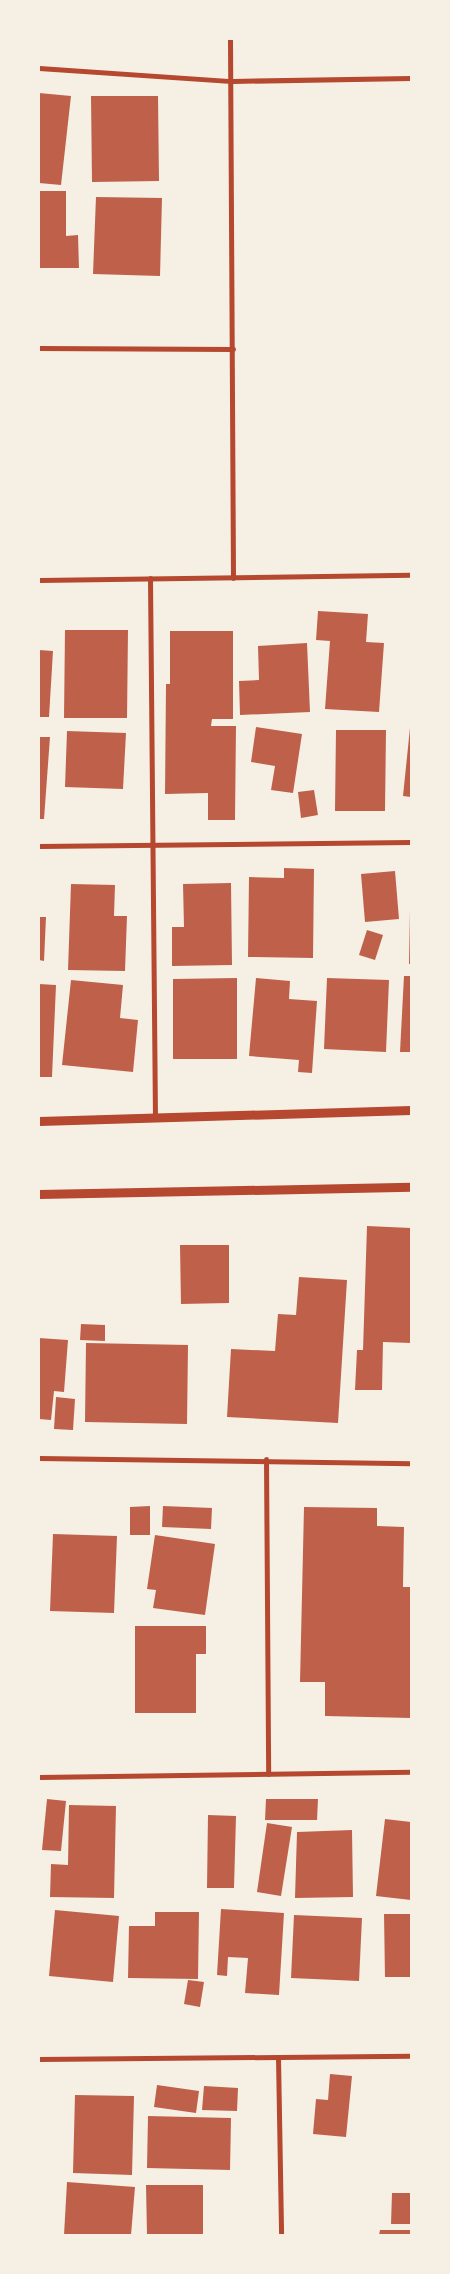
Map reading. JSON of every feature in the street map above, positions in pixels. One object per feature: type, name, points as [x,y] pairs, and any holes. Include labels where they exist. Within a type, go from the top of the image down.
[{"type":"street","points":[[230,39],[232,81],[234,578]]},
{"type":"street","points":[[39,68],[232,81],[411,78]]},
{"type":"street","points":[[39,348],[233,349]]},
{"type":"street","points":[[39,580],[411,575]]},
{"type":"street","points":[[150,578],[155,1118]]},
{"type":"street","points":[[39,846],[411,842]]},
{"type":"street","points":[[39,1121],[411,1110]]},
{"type":"street","points":[[39,1194],[411,1187]]},
{"type":"street","points":[[39,1458],[266,1459],[411,1463]]},
{"type":"street","points":[[266,1459],[268,1774]]},
{"type":"street","points":[[39,1778],[411,1772]]},
{"type":"street","points":[[39,2059],[411,2056]]},
{"type":"street","points":[[278,2057],[281,2235]]},
{"type":"building","points":[[39,93],[71,96],[61,185],[39,183]]},
{"type":"building","points":[[91,96],[158,96],[159,181],[92,182]]},
{"type":"building","points":[[39,191],[66,191],[66,236],[78,235],[79,268],[39,268]]},
{"type":"building","points":[[96,197],[162,198],[160,276],[93,274]]},
{"type":"building","points":[[318,611],[368,614],[366,642],[384,643],[379,712],[325,709],[330,641],[316,640]]},
{"type":"building","points":[[65,630],[128,630],[127,718],[64,718]]},
{"type":"building","points":[[170,631],[233,631],[233,719],[212,719],[211,726],[236,726],[235,820],[208,820],[208,793],[165,794],[166,684],[170,684]]},
{"type":"building","points":[[307,643],[310,712],[240,715],[239,681],[259,680],[258,646]]},
{"type":"building","points":[[39,650],[53,651],[49,717],[39,717]]},
{"type":"building","points":[[256,727],[302,734],[293,793],[271,790],[275,766],[251,762]]},
{"type":"building","points":[[411,728],[411,797],[403,796]]},
{"type":"building","points":[[336,730],[386,730],[385,811],[335,811]]},
{"type":"building","points":[[67,731],[126,733],[123,789],[65,787]]},
{"type":"building","points":[[39,737],[50,737],[44,819],[39,819]]},
{"type":"building","points":[[314,790],[318,815],[301,818],[298,792]]},
{"type":"building","points":[[284,868],[314,869],[313,958],[248,957],[249,877],[284,878]]},
{"type":"building","points":[[395,871],[399,919],[365,922],[361,874]]},
{"type":"building","points":[[231,883],[232,965],[172,966],[172,927],[184,927],[183,884]]},
{"type":"building","points":[[71,884],[115,885],[114,916],[127,916],[125,971],[68,970]]},
{"type":"building","points":[[410,910],[411,964],[409,964]]},
{"type":"building","points":[[39,917],[46,917],[44,961],[39,960]]},
{"type":"building","points":[[367,930],[383,935],[375,960],[359,955]]},
{"type":"building","points":[[404,976],[411,976],[411,1052],[400,1052]]},
{"type":"building","points":[[237,978],[237,1059],[173,1059],[173,979]]},
{"type":"building","points":[[256,978],[290,981],[289,999],[317,1001],[312,1073],[298,1072],[299,1060],[249,1056]]},
{"type":"building","points":[[327,978],[389,980],[386,1052],[324,1049]]},
{"type":"building","points":[[71,980],[123,985],[120,1018],[138,1020],[133,1072],[62,1065]]},
{"type":"building","points":[[39,984],[56,985],[52,1077],[39,1077]]},
{"type":"building","points":[[367,1226],[411,1228],[411,1343],[383,1342],[382,1390],[355,1390],[357,1350],[363,1350]]},
{"type":"building","points":[[180,1245],[229,1245],[229,1303],[181,1304]]},
{"type":"building","points":[[299,1277],[347,1280],[338,1423],[227,1417],[231,1349],[275,1351],[278,1314],[296,1315]]},
{"type":"building","points":[[81,1324],[105,1325],[105,1341],[80,1340]]},
{"type":"building","points":[[39,1338],[68,1340],[64,1392],[54,1391],[51,1420],[39,1419]]},
{"type":"building","points":[[86,1343],[188,1345],[187,1424],[85,1422]]},
{"type":"building","points":[[56,1397],[75,1399],[73,1430],[54,1429]]},
{"type":"building","points":[[150,1506],[150,1535],[130,1535],[130,1507]]},
{"type":"building","points":[[163,1506],[212,1508],[211,1529],[162,1527]]},
{"type":"building","points":[[304,1507],[377,1508],[377,1526],[404,1527],[403,1587],[411,1587],[411,1718],[325,1716],[325,1682],[300,1682]]},
{"type":"building","points":[[53,1534],[117,1536],[114,1613],[50,1611]]},
{"type":"building","points":[[155,1535],[215,1544],[205,1615],[153,1608],[156,1590],[147,1589]]},
{"type":"building","points":[[135,1626],[206,1626],[206,1654],[196,1654],[196,1713],[135,1713]]},
{"type":"building","points":[[47,1799],[66,1801],[61,1851],[42,1850]]},
{"type":"building","points":[[266,1799],[318,1799],[317,1820],[265,1820]]},
{"type":"building","points":[[69,1805],[116,1806],[114,1898],[50,1897],[51,1864],[68,1865]]},
{"type":"building","points":[[208,1815],[236,1816],[234,1888],[207,1888]]},
{"type":"building","points":[[385,1819],[411,1822],[411,1900],[376,1896]]},
{"type":"building","points":[[267,1823],[292,1827],[281,1896],[257,1892]]},
{"type":"building","points":[[352,1830],[353,1897],[295,1898],[297,1832]]},
{"type":"building","points":[[221,1909],[284,1913],[279,1995],[245,1993],[248,1958],[228,1957],[227,1976],[217,1975]]},
{"type":"building","points":[[55,1910],[119,1916],[113,1982],[49,1976]]},
{"type":"building","points":[[155,1912],[199,1912],[198,1979],[128,1978],[129,1926],[155,1926]]},
{"type":"building","points":[[384,1914],[411,1914],[411,1977],[385,1977]]},
{"type":"building","points":[[294,1915],[362,1918],[359,1981],[291,1978]]},
{"type":"building","points":[[188,1980],[204,1982],[200,2007],[184,2004]]},
{"type":"building","points":[[330,2074],[352,2076],[346,2137],[313,2134],[316,2099],[328,2100]]},
{"type":"building","points":[[157,2085],[199,2091],[196,2113],[154,2107]]},
{"type":"building","points":[[204,2086],[238,2088],[237,2111],[202,2110]]},
{"type":"building","points":[[75,2095],[134,2096],[132,2175],[73,2173]]},
{"type":"building","points":[[148,2116],[231,2118],[230,2170],[147,2168]]},
{"type":"building","points":[[67,2182],[135,2187],[131,2235],[64,2235]]},
{"type":"building","points":[[146,2185],[203,2185],[203,2235],[147,2235]]},
{"type":"building","points":[[392,2193],[411,2193],[411,2224],[391,2224]]},
{"type":"building","points":[[380,2230],[411,2230],[411,2235],[379,2235]]}]
